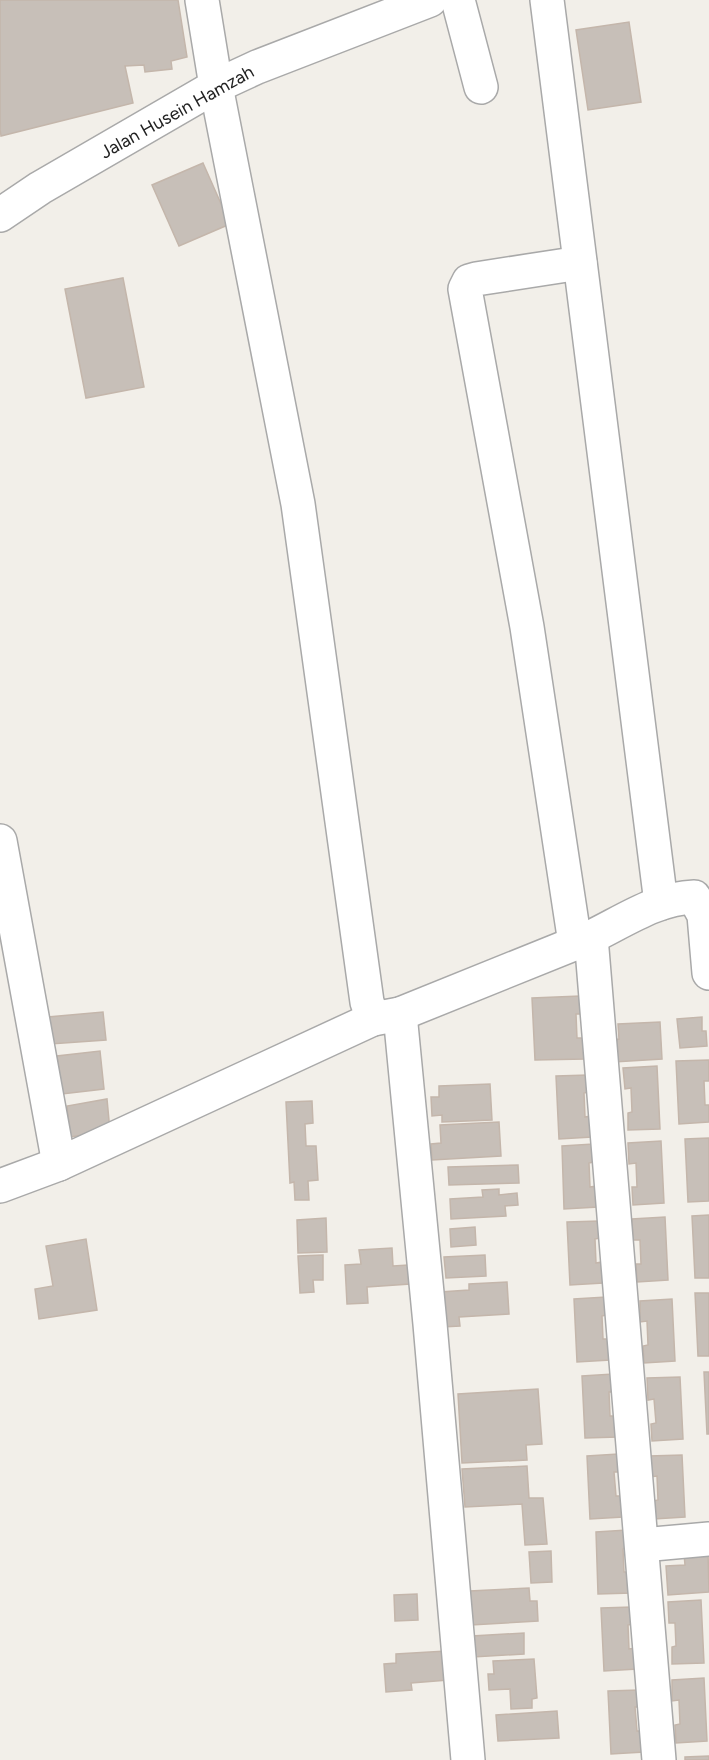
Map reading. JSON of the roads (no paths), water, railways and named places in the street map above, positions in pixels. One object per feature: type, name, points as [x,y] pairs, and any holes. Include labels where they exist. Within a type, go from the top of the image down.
[{"type":"street","points":[[202,0],[216,86],[298,504],[367,1002],[386,1017],[430,1324],[468,1760]]},
{"type":"street","points":[[458,0],[481,87]]},
{"type":"street","points":[[547,0],[661,903]]},
{"type":"street","name":"Jalan Husein Hamzah","points":[[0,215],[40,188],[216,86],[410,4]]},
{"type":"street","points":[[580,263],[476,279],[469,281],[465,289],[583,940],[642,1545],[660,1760]]},
{"type":"street","points":[[0,841],[59,1164]]},
{"type":"street","points":[[0,1186],[59,1164],[386,1017],[583,940],[661,903],[694,897],[704,915],[709,974]]},
{"type":"street","points":[[642,1545],[709,1539]]}]
